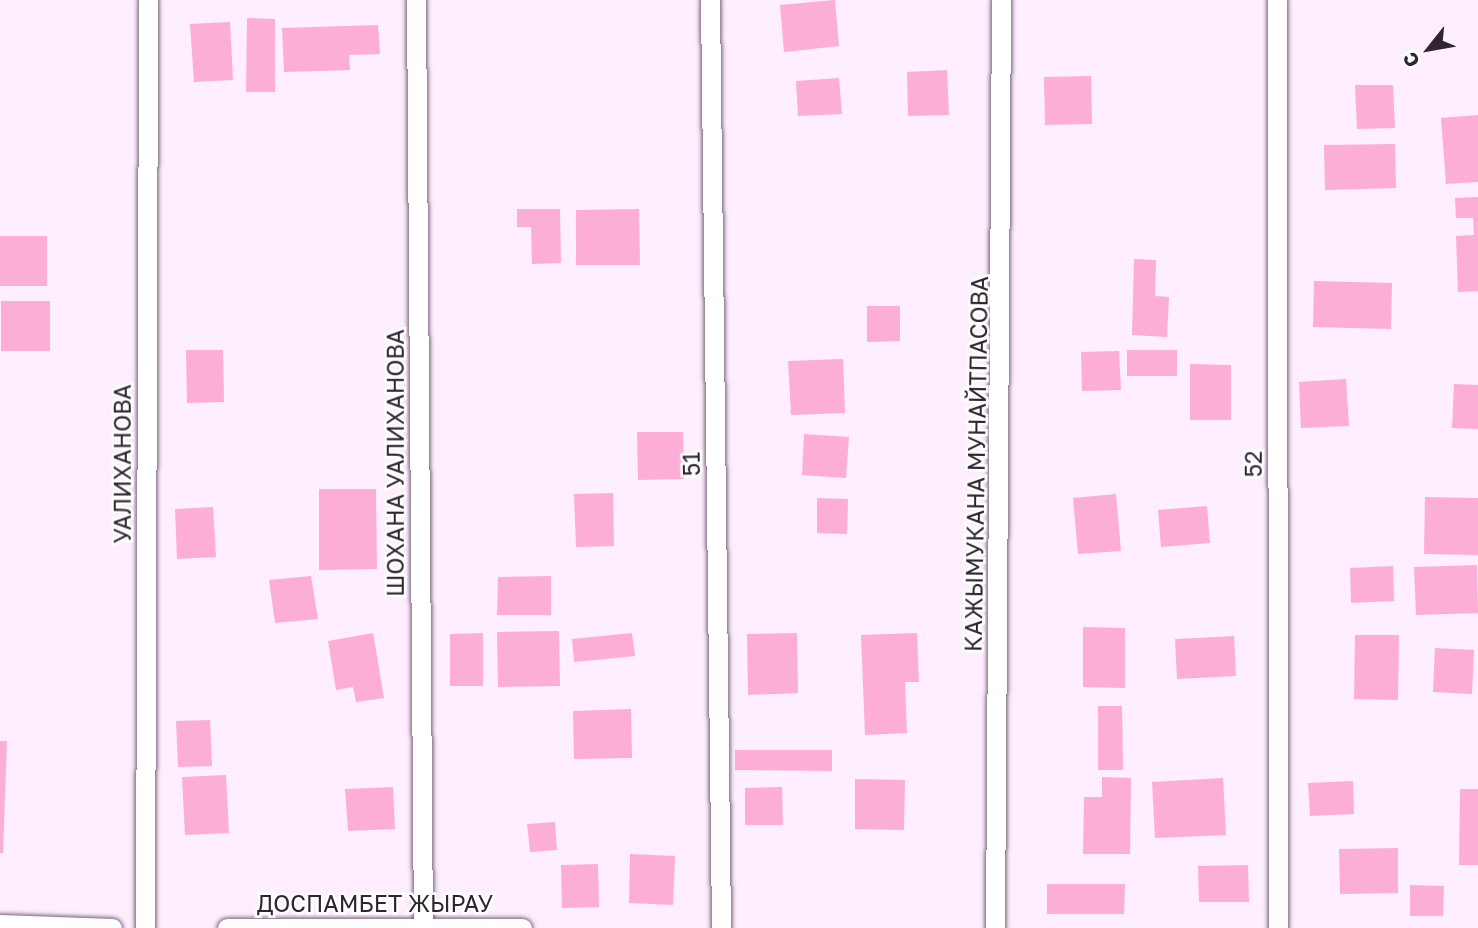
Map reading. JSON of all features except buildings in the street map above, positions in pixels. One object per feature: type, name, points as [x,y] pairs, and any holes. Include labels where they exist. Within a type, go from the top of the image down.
[{"type":"street","name":"УАЛИХАНОВА","points":[[145,928],[148,0]]},
{"type":"street","name":"ШОХАНА УАЛИХАНОВА","points":[[416,0],[422,925]]},
{"type":"street","name":"51","points":[[710,0],[721,928]]},
{"type":"street","name":"КАЖЫМУКАНА МУНАЙТПАСОВА","points":[[995,928],[1002,0]]},
{"type":"street","name":"52","points":[[1278,0],[1278,928]]},
{"type":"street","points":[[0,924],[112,928]]},
{"type":"street","name":"ДОСПАМБЕТ ЖЫРАУ","points":[[227,928],[422,925],[522,928]]}]
